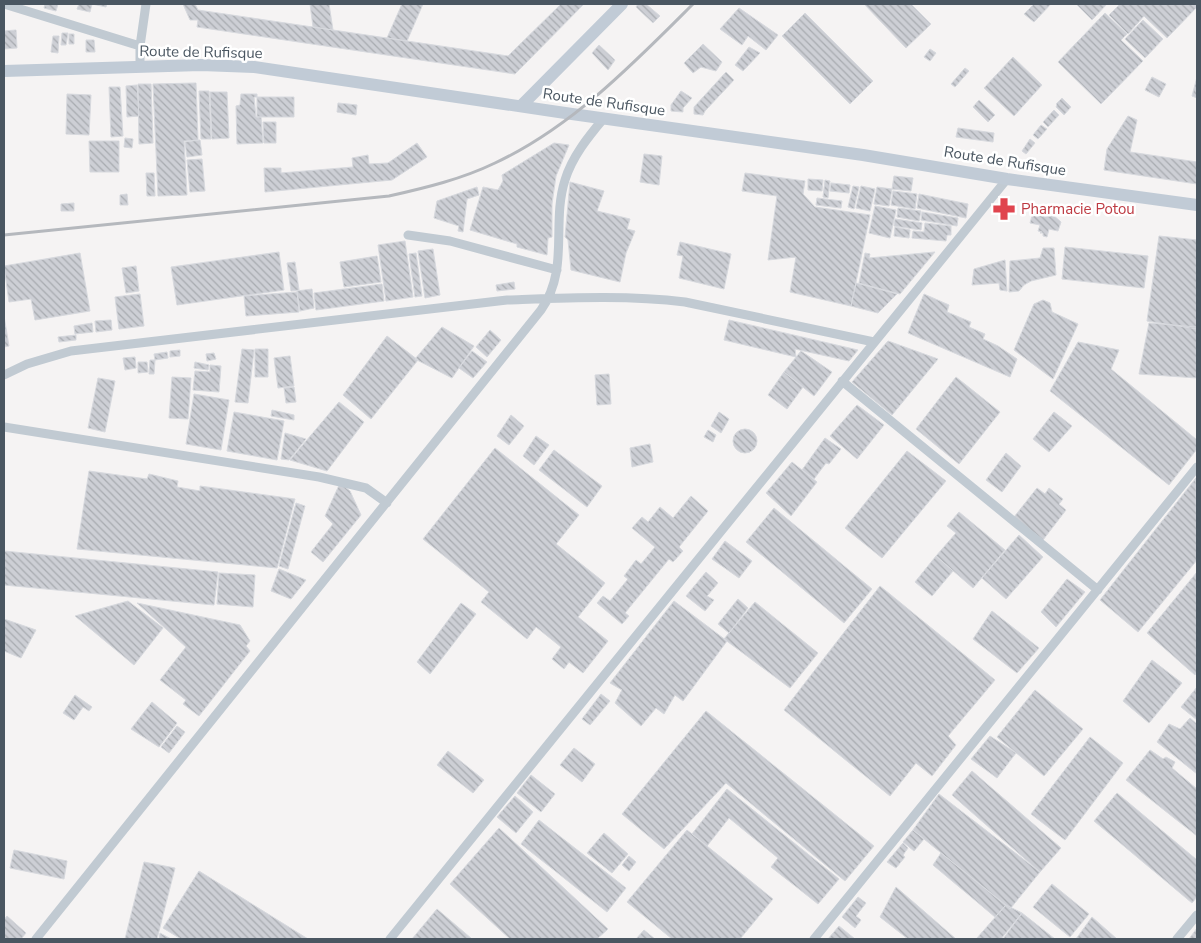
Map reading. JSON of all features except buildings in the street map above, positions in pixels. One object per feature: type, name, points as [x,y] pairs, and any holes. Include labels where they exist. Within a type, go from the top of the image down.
[{"type":"main road","points":[[521,106],[622,4]]},
{"type":"main road","name":"Route de Rufisque","points":[[4,70],[201,65],[254,67],[854,154],[1008,179],[1197,205]]},
{"type":"street","points":[[4,4],[140,46]]},
{"type":"street","points":[[140,66],[140,46],[146,4]]},
{"type":"street","points":[[36,939],[387,503],[549,298],[557,270],[560,205],[565,180],[578,152],[604,118]]},
{"type":"street","points":[[390,939],[1008,179]]},
{"type":"street","points":[[408,235],[450,241],[557,270]]},
{"type":"street","points":[[4,376],[27,364],[71,351],[507,300],[549,298],[655,298],[685,302],[874,342]]},
{"type":"street","points":[[842,381],[1098,590]]},
{"type":"street","points":[[4,427],[319,477],[366,488],[387,503]]},
{"type":"street","points":[[814,939],[1197,467]]},
{"type":"street","points":[[1177,939],[1197,915]]},
{"type":"railway","points":[[4,235],[389,196],[456,178],[482,169],[523,148],[576,112],[625,71],[693,4]]},
{"type":"place","name":"Pharmacie Potou","points":[[1004,209]]}]
